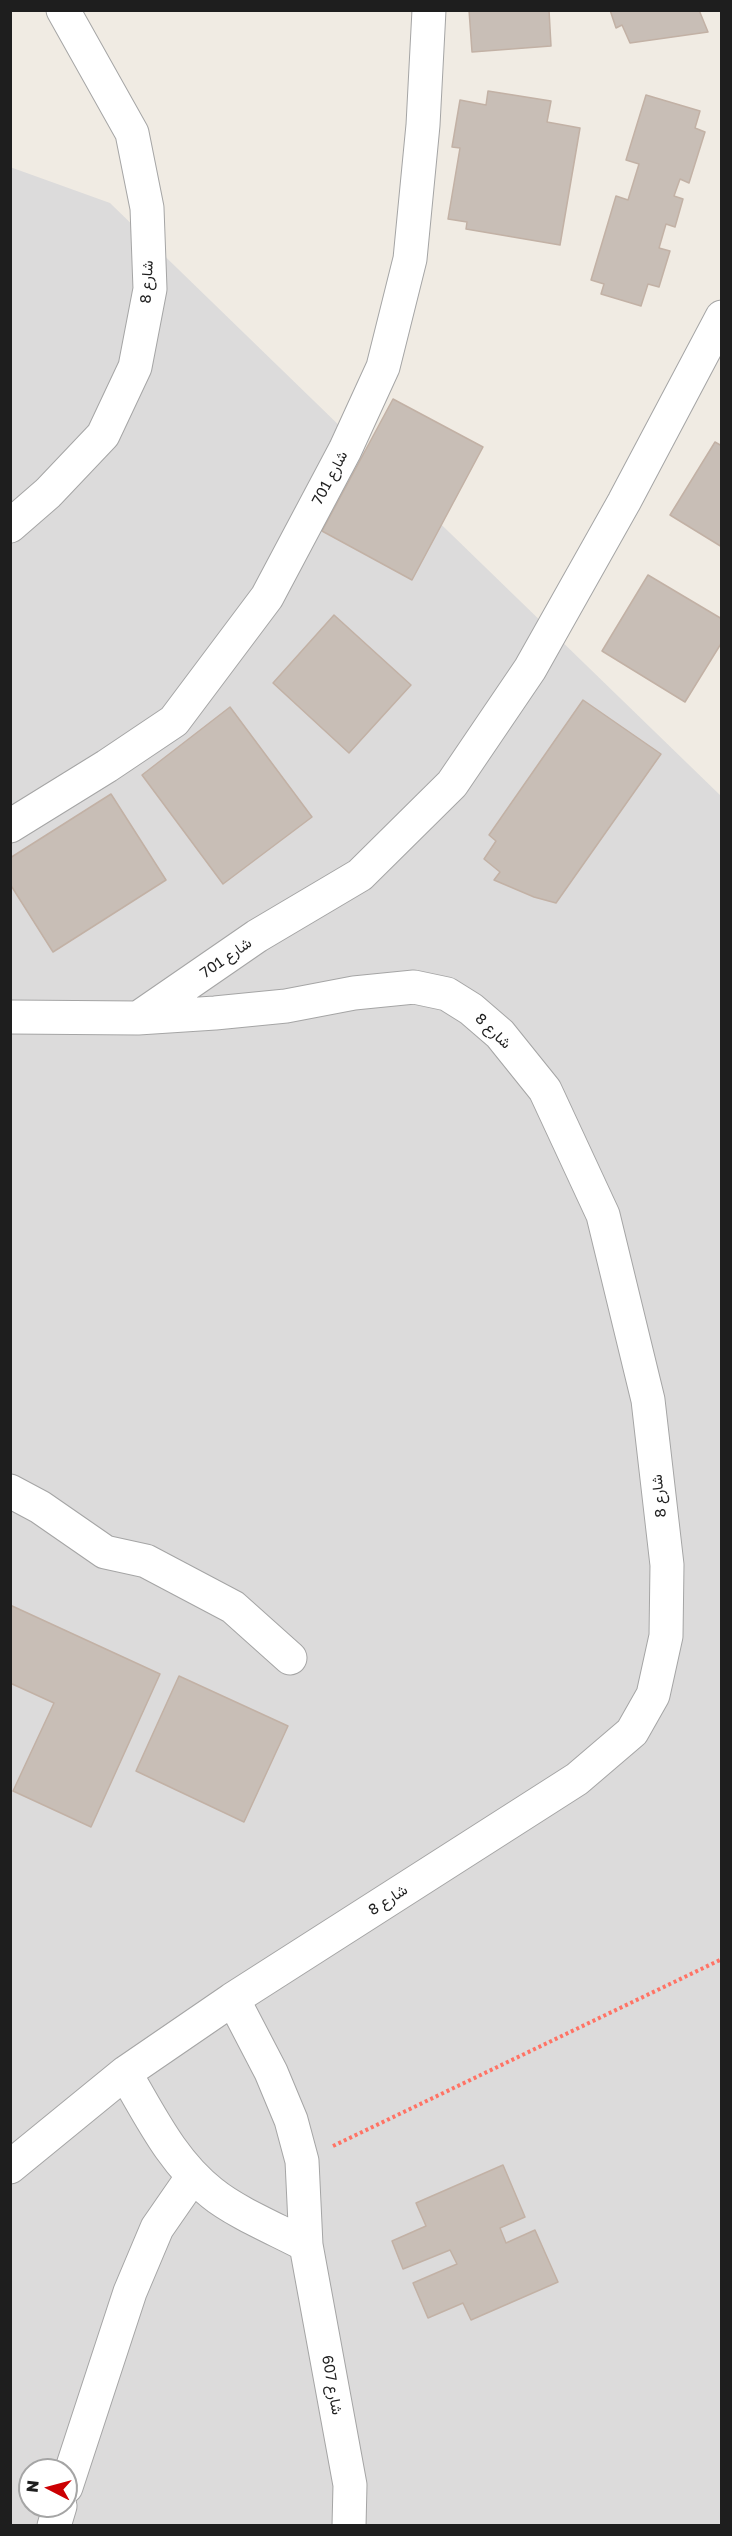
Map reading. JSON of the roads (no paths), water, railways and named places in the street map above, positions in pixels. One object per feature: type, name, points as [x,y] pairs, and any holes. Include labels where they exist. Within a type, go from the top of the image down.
[{"type":"street","name":"شارع 8","points":[[10,526],[48,493],[103,435],[135,367],[150,289],[147,208],[132,134],[63,10]]},
{"type":"street","name":"شارع 701","points":[[10,826],[174,721],[267,597],[345,450],[383,367],[410,259],[423,125],[429,10]]},
{"type":"street","name":"شارع 701","points":[[138,1018],[257,936],[360,875],[452,784],[530,669],[624,502],[722,317]]},
{"type":"street","name":"شارع 8","points":[[10,1017],[138,1018],[286,1006],[354,993],[414,987],[447,994],[471,1009],[500,1034],[545,1090],[603,1215],[648,1400],[667,1565],[666,1636],[653,1695],[632,1732],[577,1779],[233,1999],[125,2073],[10,2167]]},
{"type":"street","points":[[10,1491],[40,1507],[105,1552],[146,1561],[233,1607],[290,1658]]},
{"type":"street","name":"شارع 607","points":[[233,1999],[271,2072],[291,2120],[302,2162],[306,2245],[350,2485],[349,2526]]},
{"type":"street","points":[[125,2073],[170,2149],[193,2176],[214,2195],[306,2245]]},
{"type":"street","points":[[76,2458],[130,2292],[157,2228],[193,2176]]}]
